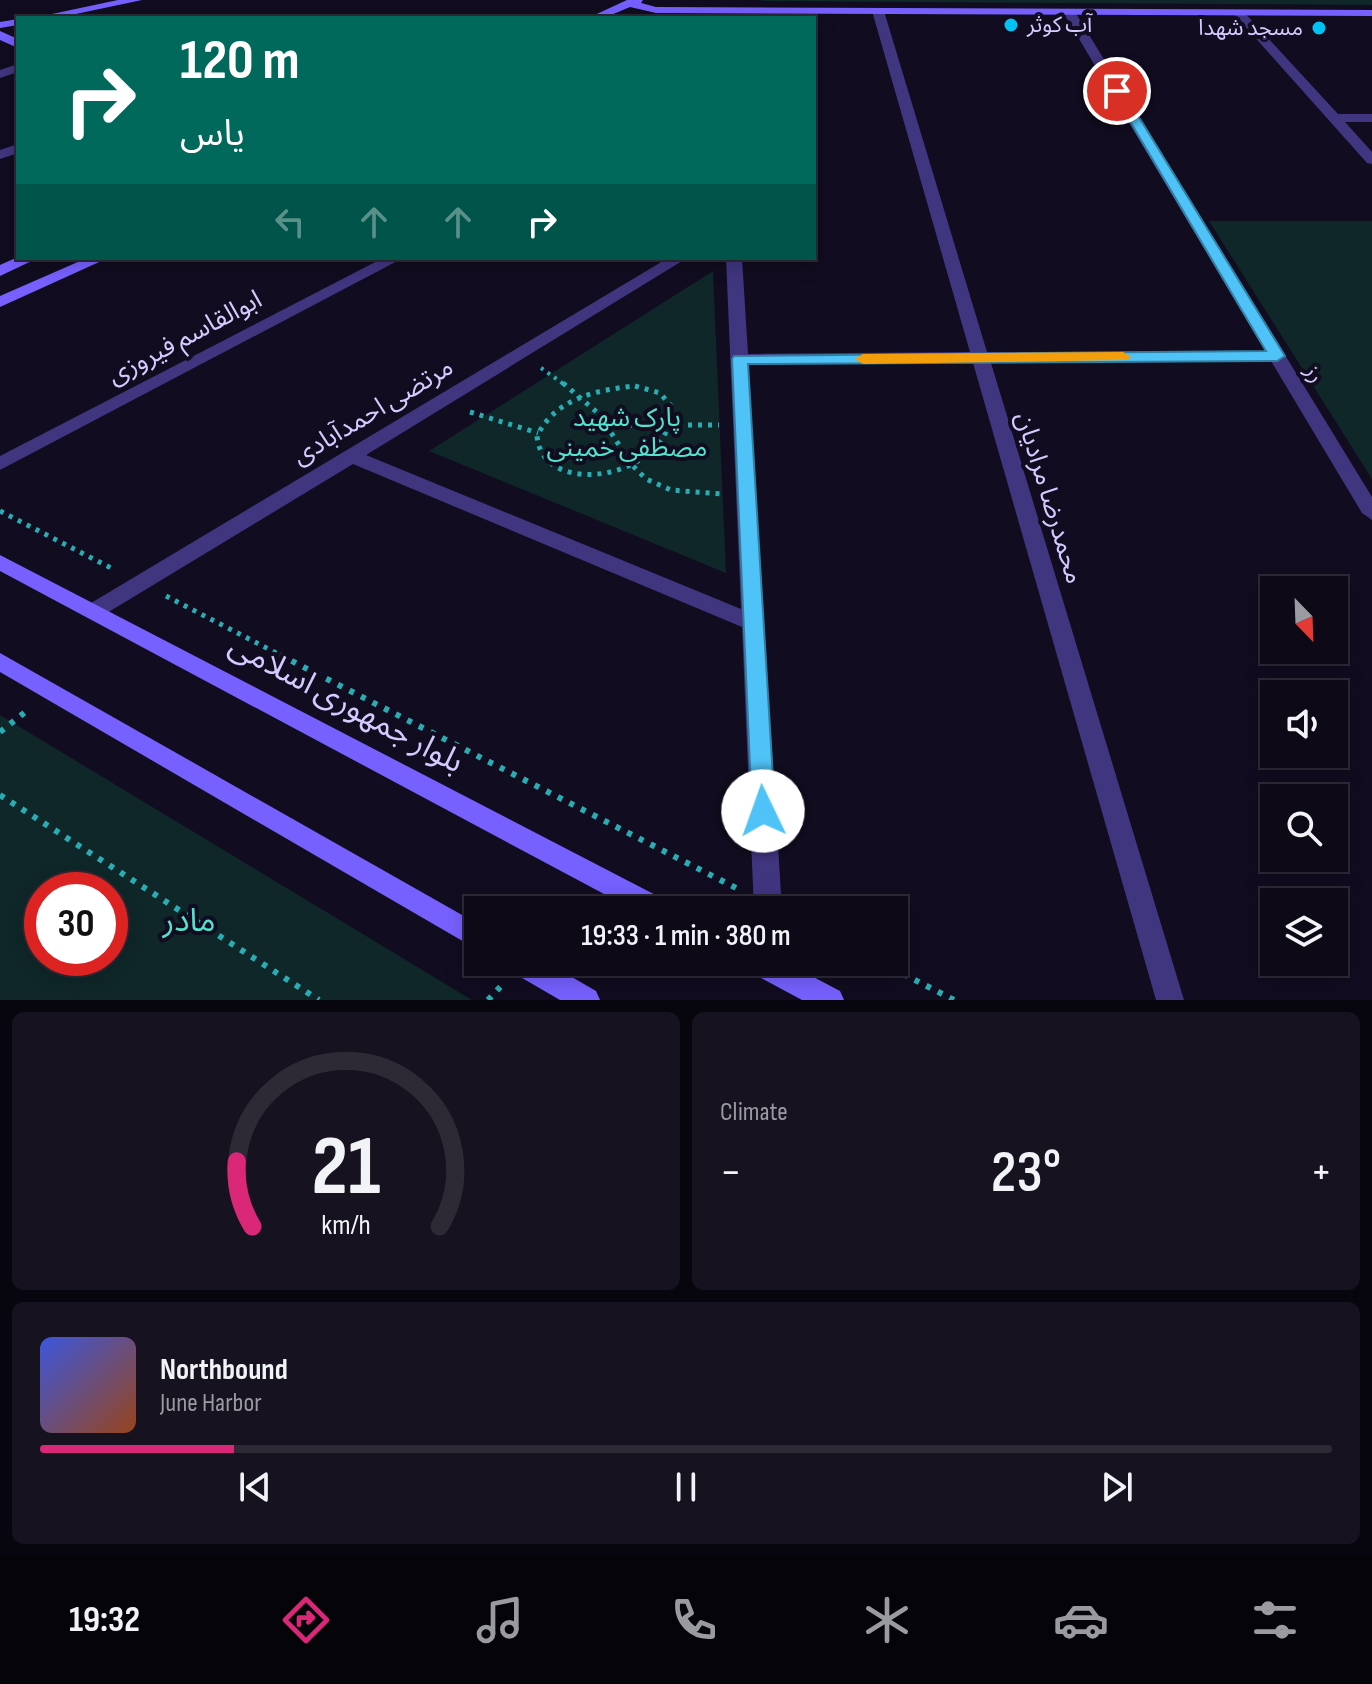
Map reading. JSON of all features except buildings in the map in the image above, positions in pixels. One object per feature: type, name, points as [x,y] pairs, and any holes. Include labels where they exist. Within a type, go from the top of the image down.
[{"type":"main road","points":[[48,16],[105,3],[136,0]]},
{"type":"main road","points":[[642,16],[680,0]]},
{"type":"main road","points":[[599,16],[633,2],[656,10],[720,14],[878,11],[1372,13]]},
{"type":"main road","points":[[0,271],[25,260]]},
{"type":"main road","points":[[0,302],[95,260]]},
{"type":"main road","name":"بلوار جمهوری اسلامی","points":[[0,562],[633,896]]},
{"type":"main road","points":[[0,661],[464,930]]},
{"type":"main road","points":[[544,976],[586,1000]]},
{"type":"main road","points":[[787,976],[830,1000]]},
{"type":"street","name":"محمدرضا مرادیان","points":[[878,11],[1170,1000]]},
{"type":"street","name":"رز","points":[[1069,12],[1372,513]]},
{"type":"street","points":[[1238,12],[1372,160]]},
{"type":"street","points":[[1333,118],[1372,118]]},
{"type":"street","name":"ابوالقاسم فیروزی","points":[[0,464],[391,260]]},
{"type":"street","name":"مرتضی احمدآبادی","points":[[94,611],[676,260]]},
{"type":"street","points":[[734,260],[767,896]]},
{"type":"street","points":[[740,359],[1277,356]]},
{"type":"street","points":[[351,456],[754,623]]},
{"type":"path","points":[[520,354],[583,396],[608,425],[631,467],[655,485],[679,491],[747,496]]},
{"type":"path","points":[[620,387],[657,390],[669,401],[672,423],[663,443],[644,460],[631,467],[599,475],[557,468],[541,454],[537,446],[538,433],[548,417],[583,396],[620,387]]},
{"type":"path","points":[[439,403],[538,433]]},
{"type":"path","points":[[608,425],[672,423],[743,426]]},
{"type":"path","points":[[0,511],[745,896]]},
{"type":"path","points":[[0,732],[51,690]]},
{"type":"path","points":[[0,795],[319,1000]]},
{"type":"path","points":[[907,976],[954,1000]]},
{"type":"green space","points":[[757,0],[1372,0],[1372,5],[766,1]]},
{"type":"green space","points":[[1209,221],[1372,221],[1372,479]]},
{"type":"green space","name":"پارک شهید مصطفی خمینی","points":[[713,271],[726,573],[429,451]]},
{"type":"green space","name":"مادر","points":[[0,715],[472,1000],[0,1000]]},
{"type":"slow traffic","points":[[863,359],[1123,357]]},
{"type":"place","name":"آب کوثر","points":[[1011,25]]},
{"type":"place","name":"مسجد شهدا","points":[[1319,28]]},
{"type":"route","points":[[763,811],[740,359],[1277,356],[1117,91]]}]
